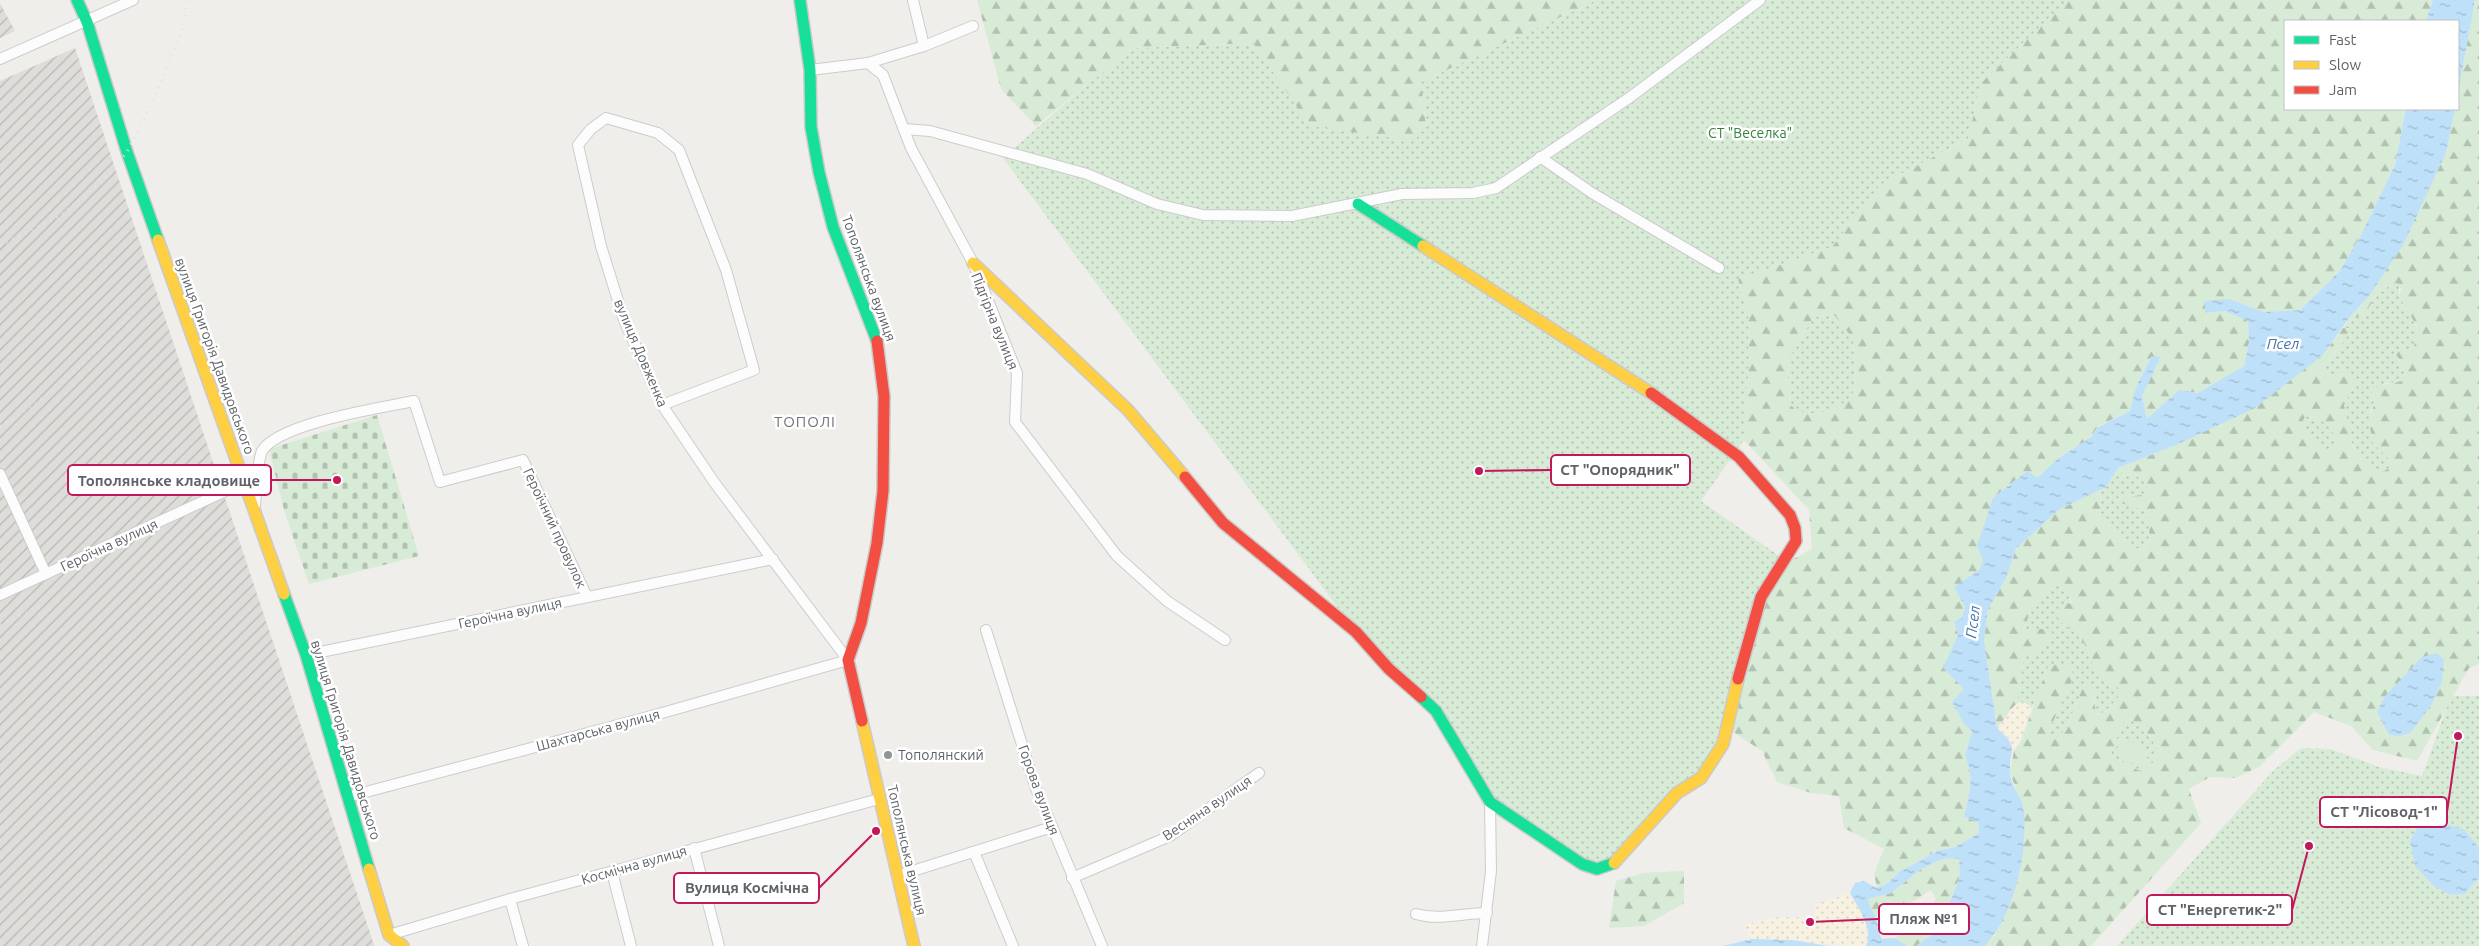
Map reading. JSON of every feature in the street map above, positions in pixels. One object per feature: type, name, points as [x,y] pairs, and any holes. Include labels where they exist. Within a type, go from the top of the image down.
[{"type":"street","name":"вулиця Григорія Давидовського","points":[[77,0],[87,22],[128,152],[306,655],[389,935]]},
{"type":"street","points":[[0,59],[133,0]]},
{"type":"street","name":"Тополянська вулиця","points":[[800,0],[810,70],[811,127],[819,172],[833,227],[873,328],[880,353],[886,439],[877,543],[861,623],[848,660],[914,946]]},
{"type":"street","points":[[913,0],[924,46]]},
{"type":"street","points":[[904,129],[930,131],[1087,174],[1157,204],[1203,215],[1292,216],[1402,194],[1473,193],[1496,188],[1629,98],[1760,0]]},
{"type":"street","points":[[810,70],[868,63],[924,46],[972,26]]},
{"type":"street","name":"Підгірна вулиця","points":[[868,63],[883,75],[911,148],[972,263],[1017,373],[1015,422],[1117,556],[1167,602],[1225,640]]},
{"type":"street","name":"вулиця Довженка","points":[[662,405],[754,370],[726,270],[679,150],[658,133],[606,118],[591,129],[578,146],[601,246],[624,320],[662,405],[714,482],[848,660]]},
{"type":"street","points":[[1540,157],[1584,188],[1718,268]]},
{"type":"street","points":[[972,263],[1128,410],[1224,522],[1356,632],[1389,669],[1436,711],[1490,802],[1502,812],[1529,827],[1591,868],[1599,869],[1615,863],[1677,793],[1701,778],[1723,744],[1732,699],[1761,597],[1796,541],[1797,531],[1790,515],[1738,457],[1644,388],[1358,204]]},
{"type":"street","name":"Героїчний провулок","points":[[255,509],[261,452],[278,436],[330,419],[414,401],[440,482],[523,460],[587,597]]},
{"type":"street","points":[[0,474],[46,574]]},
{"type":"street","name":"Героїчна вулиця","points":[[0,595],[244,482]]},
{"type":"street","name":"Героїчна вулиця","points":[[306,655],[773,559]]},
{"type":"street","name":"Горова вулиця","points":[[986,630],[1034,786],[1102,946]]},
{"type":"street","name":"Шахтарська вулиця","points":[[347,797],[648,717],[848,660]]},
{"type":"street","name":"Весняна вулиця","points":[[1072,878],[1170,836],[1259,773]]},
{"type":"street","name":"Космічна вулиця","points":[[389,935],[510,899],[879,799]]},
{"type":"street","points":[[1482,946],[1491,871],[1490,802]]},
{"type":"street","points":[[897,876],[1052,827]]},
{"type":"street","points":[[694,848],[719,946]]},
{"type":"street","points":[[974,852],[1012,946]]},
{"type":"street","points":[[612,872],[630,946]]},
{"type":"street","points":[[510,899],[523,946]]},
{"type":"street","points":[[1416,914],[1432,919],[1464,913],[1487,912]]},
{"type":"street","points":[[389,935],[403,946]]},
{"type":"shaded area","points":[[0,3],[15,31],[0,38]]},
{"type":"shaded area","points":[[75,48],[374,946],[0,946],[0,81]]},
{"type":"green space","points":[[977,0],[1597,0],[1421,82],[1426,127],[1414,141],[1310,126],[1253,43],[1136,48],[1036,126],[1001,89]]},
{"type":"green space","name":"СТ \"Веселка\"","points":[[1597,0],[2068,0],[1981,83],[1968,139],[1880,185],[1832,247],[1738,279],[1748,313],[1749,363],[1744,440],[1701,501],[1788,562],[1727,728],[1701,778],[1599,869],[1502,813],[1458,746],[1356,632],[1003,158],[1085,86],[1136,48],[1254,43],[1310,126],[1426,127],[1421,82]]},
{"type":"green space","points":[[2068,0],[2433,0],[2426,20],[2284,20],[2284,110],[2406,110],[2395,165],[2361,235],[2339,272],[2300,310],[2263,312],[2230,299],[2206,313],[2225,311],[2248,320],[2249,343],[2244,366],[2198,393],[2179,390],[2147,420],[2142,396],[2161,356],[2151,357],[2136,387],[2130,411],[2098,426],[2091,437],[2056,460],[2038,479],[2027,471],[1993,498],[1983,560],[1979,570],[1954,587],[1965,607],[1962,618],[1954,621],[1958,635],[1952,651],[1964,689],[1965,725],[1972,731],[1965,756],[1970,779],[1964,817],[1978,822],[1979,833],[1955,847],[1936,851],[1899,872],[1888,883],[1877,888],[1874,874],[1884,849],[1844,828],[1839,796],[1811,793],[1777,782],[1762,751],[1727,728],[1738,655],[1788,562],[1812,549],[1809,510],[1744,440],[1749,363],[1748,313],[1738,279],[1832,247],[1880,185],[1968,139],[1981,83]],"holes":[[[1825,315],[1835,316],[1853,339],[1855,385],[1854,390],[1845,402],[1831,410],[1815,413],[1800,412],[1790,405],[1789,359],[1810,323],[1816,317]]]},
{"type":"green space","points":[[2475,0],[2479,0],[2479,664],[2469,668],[2417,761],[2373,750],[2351,726],[2314,712],[2259,767],[2235,778],[2210,777],[2189,789],[2201,823],[2091,946],[1985,946],[1995,935],[2024,810],[2010,773],[2014,750],[2021,740],[2049,664],[2070,666],[2074,676],[2049,731],[2055,739],[2066,729],[2086,680],[2090,683],[2094,692],[2098,715],[2106,711],[2121,694],[2120,689],[2098,677],[2084,643],[2077,634],[2057,619],[2057,610],[2060,605],[2071,603],[2073,598],[2059,584],[2029,608],[2026,629],[2050,629],[2052,633],[2041,650],[2024,657],[2017,703],[1997,728],[1984,640],[1988,609],[2006,578],[2016,549],[2058,510],[2093,493],[2101,499],[2100,519],[2107,523],[2129,545],[2145,550],[2149,530],[2144,510],[2115,501],[2123,495],[2135,496],[2145,494],[2148,484],[2145,478],[2124,475],[2118,468],[2176,445],[2323,355],[2343,328],[2349,328],[2348,334],[2330,359],[2325,371],[2333,375],[2344,371],[2354,376],[2353,387],[2344,405],[2353,447],[2360,459],[2374,470],[2382,472],[2391,467],[2389,459],[2372,442],[2369,418],[2374,405],[2372,392],[2384,384],[2405,379],[2404,366],[2394,352],[2414,349],[2417,326],[2399,297],[2401,289],[2397,283],[2382,290],[2360,316],[2349,318],[2369,296],[2446,153],[2455,110],[2459,110],[2459,88]],"holes":[[[2306,416],[2320,420],[2329,426],[2332,431],[2335,451],[2323,450],[2318,446],[2307,431],[2303,420]],[[2125,718],[2137,723],[2149,735],[2159,751],[2152,764],[2140,771],[2110,756]]]},
{"type":"green space","points":[[2397,283],[2399,284],[2399,297],[2414,321],[2417,334],[2414,349],[2396,357],[2404,366],[2405,379],[2401,382],[2385,383],[2372,392],[2374,405],[2370,411],[2372,442],[2389,459],[2391,467],[2382,472],[2364,463],[2353,446],[2344,404],[2353,387],[2325,371],[2330,360],[2348,334],[2349,328],[2343,328],[2349,318],[2360,316],[2382,290]]},
{"type":"green space","points":[[1825,315],[1835,316],[1853,339],[1854,390],[1845,402],[1831,410],[1815,413],[1800,412],[1790,405],[1789,359],[1810,323],[1816,317]]},
{"type":"green space","points":[[377,415],[419,556],[309,584],[284,510],[269,449]]},
{"type":"green space","points":[[2306,416],[2320,420],[2329,426],[2334,436],[2335,451],[2323,450],[2318,447],[2307,431],[2303,420]]},
{"type":"green space","points":[[2118,468],[2124,475],[2145,478],[2148,484],[2146,494],[2135,496],[2123,495],[2115,500],[2144,510],[2149,530],[2145,550],[2129,545],[2107,523],[2100,519],[2101,499],[2093,493],[2106,487]]},
{"type":"green space","points":[[2059,584],[2073,598],[2057,619],[2077,634],[2084,643],[2098,676],[2121,689],[2121,694],[2106,711],[2097,715],[2095,698],[2086,680],[2066,729],[2055,739],[2049,731],[2046,669],[2041,689],[2031,709],[2026,703],[2017,703],[2024,657],[2041,650],[2049,629],[2026,629],[2029,608]]},
{"type":"green space","points":[[2451,696],[2479,696],[2479,848],[2465,830],[2433,885],[2450,895],[2465,894],[2479,878],[2479,946],[2117,946],[2273,771],[2301,748],[2331,749],[2379,767],[2422,776]]},
{"type":"green space","points":[[2125,718],[2137,723],[2149,735],[2159,751],[2152,764],[2140,771],[2110,756]]},
{"type":"green space","points":[[2123,737],[2151,751],[2142,768],[2114,754]]},
{"type":"green space","points":[[1959,858],[1960,876],[1939,930],[1916,946],[1908,946],[1894,938],[1914,928],[1936,899],[1931,890],[1903,908],[1876,917],[1871,911],[1868,899],[1891,893],[1921,869],[1942,859]]},
{"type":"green space","points":[[1684,871],[1684,903],[1644,926],[1609,928],[1616,881],[1643,873]]},
{"type":"sand","points":[[2022,702],[2029,705],[2031,709],[2021,741],[2014,750],[2007,737],[1997,728],[2014,706]]},
{"type":"sand","points":[[1850,893],[1867,925],[1868,939],[1866,946],[1752,939],[1743,925],[1775,917],[1813,918],[1816,904]]},
{"type":"water","points":[[2433,0],[2475,0],[2459,88],[2459,20],[2426,20]]},
{"type":"water","name":"Псел","points":[[2406,110],[2455,110],[2446,153],[2403,245],[2369,296],[2349,318],[2323,355],[2255,408],[2176,445],[2118,468],[2106,487],[2058,510],[2016,549],[2006,578],[1988,609],[1984,640],[1997,728],[2011,745],[2010,772],[2024,812],[2023,847],[2017,883],[2004,917],[1995,932],[1985,946],[1916,946],[1939,930],[1960,876],[1959,858],[1942,859],[1921,869],[1891,893],[1868,899],[1882,939],[1894,938],[1908,946],[1866,946],[1868,939],[1867,925],[1850,893],[1855,883],[1864,881],[1877,888],[1888,883],[1899,872],[1937,851],[1955,847],[1979,833],[1978,822],[1964,817],[1970,779],[1965,756],[1972,731],[1965,725],[1952,702],[1964,689],[1943,668],[1958,635],[1954,621],[1962,618],[1965,607],[1954,587],[1979,570],[1983,560],[1977,546],[1993,498],[2027,471],[2038,478],[2056,460],[2091,437],[2098,427],[2130,411],[2136,387],[2151,357],[2161,356],[2142,396],[2147,419],[2179,390],[2198,393],[2244,366],[2249,343],[2248,321],[2225,311],[2206,313],[2204,301],[2230,299],[2263,312],[2300,310],[2339,272],[2361,235],[2395,165]]},
{"type":"water","points":[[2437,653],[2444,660],[2442,681],[2432,704],[2410,733],[2399,736],[2389,735],[2377,711],[2386,695],[2422,657]]},
{"type":"water","points":[[2443,823],[2465,830],[2479,848],[2479,878],[2465,894],[2450,895],[2433,885],[2415,866],[2410,841],[2419,825]]},
{"type":"water","points":[[1752,939],[1793,940],[1828,946],[1723,946]]},
{"type":"railway","points":[[0,245],[60,216],[105,178],[127,152],[154,98],[183,28],[187,0]]},
{"type":"railway","points":[[0,426],[39,401],[73,373],[137,309]]},
{"type":"railway","points":[[0,624],[45,605]]},
{"type":"traffic: fast","points":[[77,0],[87,22],[127,152],[158,240]]},
{"type":"traffic: fast","points":[[800,0],[810,70],[811,127],[819,172],[833,227],[877,341]]},
{"type":"traffic: fast","points":[[1358,204],[1423,246]]},
{"type":"traffic: fast","points":[[284,594],[306,655],[369,869]]},
{"type":"traffic: fast","points":[[1421,697],[1436,711],[1490,802],[1582,864],[1597,869],[1614,863]]},
{"type":"traffic: slow","points":[[158,240],[284,594]]},
{"type":"traffic: slow","points":[[1423,246],[1651,393]]},
{"type":"traffic: slow","points":[[973,263],[1128,410],[1185,477]]},
{"type":"traffic: slow","points":[[1614,863],[1677,793],[1701,778],[1723,744],[1738,679]]},
{"type":"traffic: slow","points":[[862,721],[914,946]]},
{"type":"traffic: slow","points":[[369,869],[389,935],[403,946]]},
{"type":"traffic: jam","points":[[862,721],[848,660],[861,623],[877,543],[883,491],[884,396],[877,341]]},
{"type":"traffic: jam","points":[[1651,393],[1739,457],[1790,515],[1795,528],[1796,541],[1761,597],[1738,679]]},
{"type":"traffic: jam","points":[[1185,477],[1223,523],[1356,632],[1389,669],[1421,697]]},
{"type":"place","name":"СТ \"Опорядник\"","points":[[1479,471]]},
{"type":"place","name":"Тополянське кладовище","points":[[337,480]]},
{"type":"place","name":"СТ \"Лісовод-1\"","points":[[2458,736]]},
{"type":"place","name":"Тополянский","points":[[888,755]]},
{"type":"place","name":"Вулиця Космічна","points":[[876,831]]},
{"type":"place","name":"СТ \"Енергетик-2\"","points":[[2309,846]]},
{"type":"place","name":"Пляж №1","points":[[1810,922]]},
{"type":"district","name":"ТОПОЛІ","points":[[805,422]]}]
